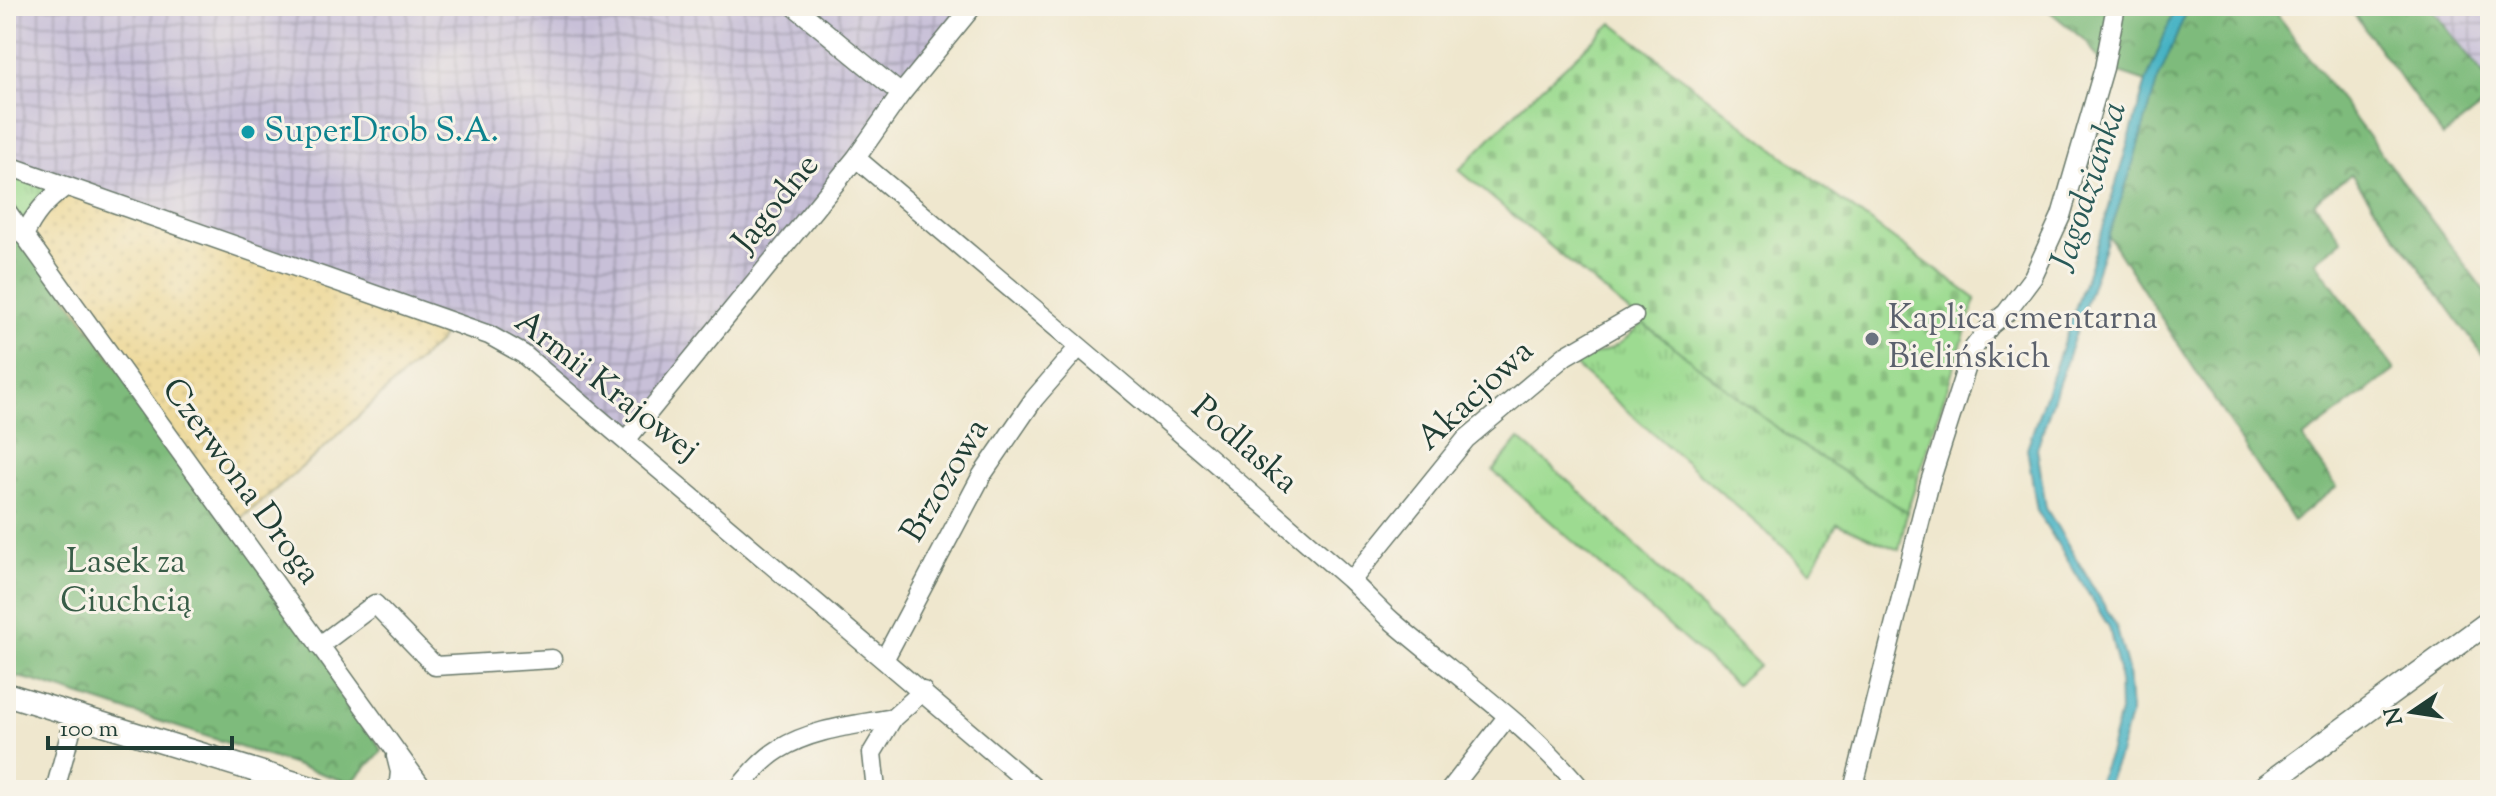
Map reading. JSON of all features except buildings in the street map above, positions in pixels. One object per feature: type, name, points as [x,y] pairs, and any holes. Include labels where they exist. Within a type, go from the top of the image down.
[{"type":"main road","points":[[2260,790],[2490,622]]},
{"type":"main road","points":[[6,694],[318,790]]},
{"type":"street","points":[[794,6],[901,94]]},
{"type":"street","name":"Jagodne","points":[[626,440],[856,158],[901,94],[973,6]]},
{"type":"street","points":[[1853,790],[1930,482],[1972,350],[2033,277],[2061,216],[2104,68],[2116,6]]},
{"type":"street","name":"Podlaska","points":[[856,158],[1351,581],[1391,620],[1507,717],[1582,790]]},
{"type":"street","name":"Armii Krajowej","points":[[6,165],[489,335],[523,354],[1037,790]]},
{"type":"street","points":[[24,236],[33,216],[65,187]]},
{"type":"street","name":"Czerwona Droga","points":[[6,210],[419,787]]},
{"type":"street","name":"Akacjowa","points":[[1351,581],[1466,439],[1565,356],[1634,316]]},
{"type":"street","name":"Brzozowa","points":[[885,658],[982,475],[1034,399],[1079,347]]},
{"type":"street","points":[[319,646],[375,604],[435,666],[552,659]]},
{"type":"street","points":[[876,790],[872,753],[893,718],[923,691]]},
{"type":"street","points":[[55,790],[75,716]]},
{"type":"street","points":[[1450,790],[1507,717]]},
{"type":"street","points":[[737,790],[778,750],[818,733],[893,718]]},
{"type":"street","points":[[840,728],[872,753]]},
{"type":"street","points":[[396,753],[400,772],[398,790]]},
{"type":"shaded area","points":[[6,6],[973,6],[626,440],[523,354],[6,165]]},
{"type":"shaded area","points":[[2429,6],[2490,6],[2490,83]]},
{"type":"green space","points":[[2043,6],[2270,6],[2490,298],[2490,365],[2351,174],[2314,202],[2342,240],[2315,261],[2395,370],[2303,438],[2337,487],[2293,521],[2103,228],[2146,82],[2104,68],[2088,43]]},
{"type":"green space","points":[[2348,6],[2429,6],[2490,83],[2490,100],[2443,136]]},
{"type":"green space","points":[[1612,23],[1827,190],[1976,299],[1907,512],[1793,440],[1634,316],[1459,170],[1525,103]]},
{"type":"green space","points":[[6,165],[65,187],[24,236],[6,210]]},
{"type":"green space","name":"Lasek za Ciuchcią","points":[[6,210],[319,646],[382,751],[351,783],[6,674]]},
{"type":"green space","points":[[1642,322],[1793,440],[1907,512],[1899,550],[1837,524],[1811,571],[1571,362],[1619,344]]},
{"type":"green space","points":[[1519,439],[1575,487],[1759,665],[1736,685],[1493,471]]},
{"type":"sand","points":[[65,187],[448,321],[440,341],[314,457],[232,526],[24,236]]},
{"type":"water","points":[[2176,6],[2189,6],[2157,82],[2130,173],[2037,448],[2046,508],[2116,625],[2128,670],[2131,713],[2105,790],[2094,790],[2109,754],[2120,712],[2119,671],[2109,627],[2037,511],[2027,448],[2103,228],[2146,82]]},
{"type":"place","name":"SuperDrob S.A.","points":[[248,132]]},
{"type":"place","name":"Kaplica cmentarna Bielińskich","points":[[1872,339]]},
{"type":"water label","name":"Jagodzianka","points":[[2090,187]]}]
